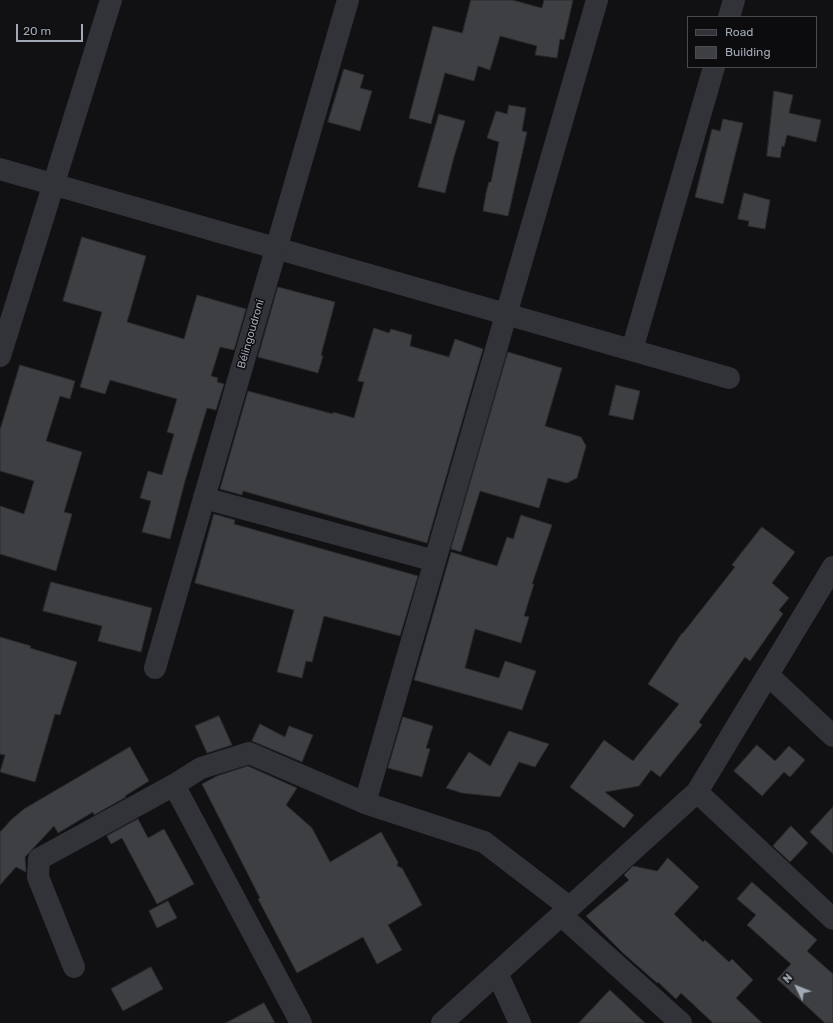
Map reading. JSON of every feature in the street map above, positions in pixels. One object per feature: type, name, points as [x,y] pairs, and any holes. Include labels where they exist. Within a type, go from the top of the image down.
[{"type":"street","points":[[0,356],[111,0]]},
{"type":"street","name":"Bélingoudroni","points":[[155,668],[348,0]]},
{"type":"street","points":[[365,803],[597,0]]},
{"type":"street","points":[[729,16],[734,0]]},
{"type":"street","points":[[632,350],[714,68]]},
{"type":"street","points":[[0,169],[729,378]]},
{"type":"street","points":[[204,498],[435,561]]},
{"type":"street","points":[[442,1023],[697,792],[833,567]]},
{"type":"street","points":[[768,675],[833,736]]},
{"type":"street","points":[[74,967],[38,877],[40,859],[174,785],[201,768],[249,753],[365,803],[484,842],[565,911],[681,1023]]},
{"type":"street","points":[[174,785],[301,1023]]},
{"type":"street","points":[[697,792],[833,919]]},
{"type":"street","points":[[497,973],[520,1023]]},
{"type":"building","points":[[471,0],[512,0],[542,8],[544,0],[573,0],[564,40],[560,39],[557,58],[535,55],[537,46],[500,36],[490,70],[478,66],[474,81],[445,73],[431,124],[409,118],[433,26],[462,33]]},
{"type":"building","points":[[344,69],[364,75],[360,88],[372,91],[360,131],[328,122]]},
{"type":"building","points":[[774,91],[793,95],[789,113],[821,120],[816,142],[787,135],[784,147],[782,146],[780,158],[767,156]]},
{"type":"building","points":[[509,105],[526,108],[522,131],[527,132],[508,216],[483,211],[489,182],[491,182],[499,142],[487,138],[496,111],[507,114]]},
{"type":"building","points":[[439,114],[465,121],[445,193],[418,187]]},
{"type":"building","points":[[723,119],[743,123],[723,204],[695,197],[712,129],[720,131]]},
{"type":"building","points":[[744,193],[770,200],[765,229],[748,226],[749,221],[738,219]]},
{"type":"building","points":[[82,237],[146,256],[127,322],[184,339],[197,295],[246,309],[234,350],[220,347],[211,376],[218,378],[217,382],[224,384],[216,410],[207,408],[185,481],[170,539],[142,532],[151,501],[140,498],[148,471],[162,475],[174,434],[167,432],[177,399],[110,380],[105,394],[80,387],[102,312],[63,301]]},
{"type":"building","points":[[278,287],[335,302],[321,355],[323,356],[318,373],[258,357]]},
{"type":"building","points":[[374,328],[389,333],[391,329],[412,335],[410,346],[449,357],[455,339],[483,349],[427,543],[243,491],[242,495],[220,489],[248,391],[333,414],[333,412],[354,418],[364,382],[358,381]]},
{"type":"building","points":[[508,352],[562,368],[545,426],[581,437],[586,446],[577,478],[567,483],[548,478],[539,508],[480,491],[461,552],[451,549]]},
{"type":"building","points":[[20,365],[75,381],[70,399],[60,396],[46,441],[82,452],[64,512],[72,514],[56,571],[0,554],[0,506],[24,514],[34,481],[0,471],[0,430]]},
{"type":"building","points":[[616,385],[640,391],[633,420],[609,415]]},
{"type":"building","points":[[214,514],[235,520],[234,524],[418,576],[400,636],[324,616],[312,662],[306,661],[302,678],[277,672],[294,610],[195,583]]},
{"type":"building","points":[[521,515],[552,525],[532,584],[534,584],[524,616],[529,617],[521,643],[475,629],[465,668],[499,678],[505,661],[536,671],[522,710],[414,680],[451,552],[497,566],[507,537],[513,539]]},
{"type":"building","points":[[762,527],[795,552],[772,583],[789,598],[779,610],[783,614],[750,661],[745,657],[699,722],[702,725],[660,777],[651,770],[639,786],[605,792],[634,815],[624,828],[570,787],[604,740],[633,761],[679,704],[648,684],[682,633],[735,567],[732,565]]},
{"type":"building","points":[[51,582],[152,608],[141,652],[98,641],[102,626],[43,611]]},
{"type":"building","points":[[0,637],[77,662],[60,715],[55,714],[35,782],[0,772],[5,755],[0,754]]},
{"type":"building","points":[[219,716],[232,745],[207,753],[195,726]]},
{"type":"building","points":[[403,717],[433,726],[426,748],[430,749],[422,777],[388,768]]},
{"type":"building","points":[[260,724],[285,737],[289,726],[313,735],[302,762],[252,741]]},
{"type":"building","points":[[509,731],[549,744],[535,767],[519,762],[500,797],[462,793],[446,788],[469,752],[490,766]]},
{"type":"building","points":[[757,745],[775,761],[789,746],[805,760],[790,777],[784,772],[762,796],[734,771]]},
{"type":"building","points":[[130,747],[149,781],[125,796],[126,797],[94,815],[93,812],[58,833],[54,826],[25,857],[26,872],[16,867],[0,885],[0,832],[12,819],[24,809]]},
{"type":"building","points":[[248,766],[297,788],[286,805],[312,828],[330,862],[381,832],[398,862],[397,866],[402,868],[422,905],[388,925],[402,950],[377,964],[363,937],[297,973],[258,899],[260,898],[202,784],[217,776]]},
{"type":"building","points":[[833,807],[833,854],[810,832]]},
{"type":"building","points":[[138,819],[148,838],[164,829],[194,884],[157,904],[122,838],[111,844],[107,836]]},
{"type":"building","points":[[791,826],[808,843],[790,862],[773,846]]},
{"type":"building","points":[[668,858],[699,887],[674,914],[703,942],[705,940],[729,962],[732,959],[753,980],[736,998],[762,1023],[713,1023],[681,993],[676,999],[658,982],[657,983],[623,953],[586,916],[629,880],[624,875],[633,866],[657,871]]},
{"type":"building","points":[[752,882],[817,940],[807,951],[833,974],[833,1023],[825,1023],[777,979],[791,964],[747,925],[756,915],[737,899]]},
{"type":"building","points":[[168,901],[177,918],[157,928],[149,911]]},
{"type":"building","points":[[151,967],[163,989],[123,1011],[111,989]]},
{"type":"building","points":[[610,990],[645,1023],[579,1023]]},
{"type":"building","points":[[264,1003],[275,1023],[226,1023]]}]
